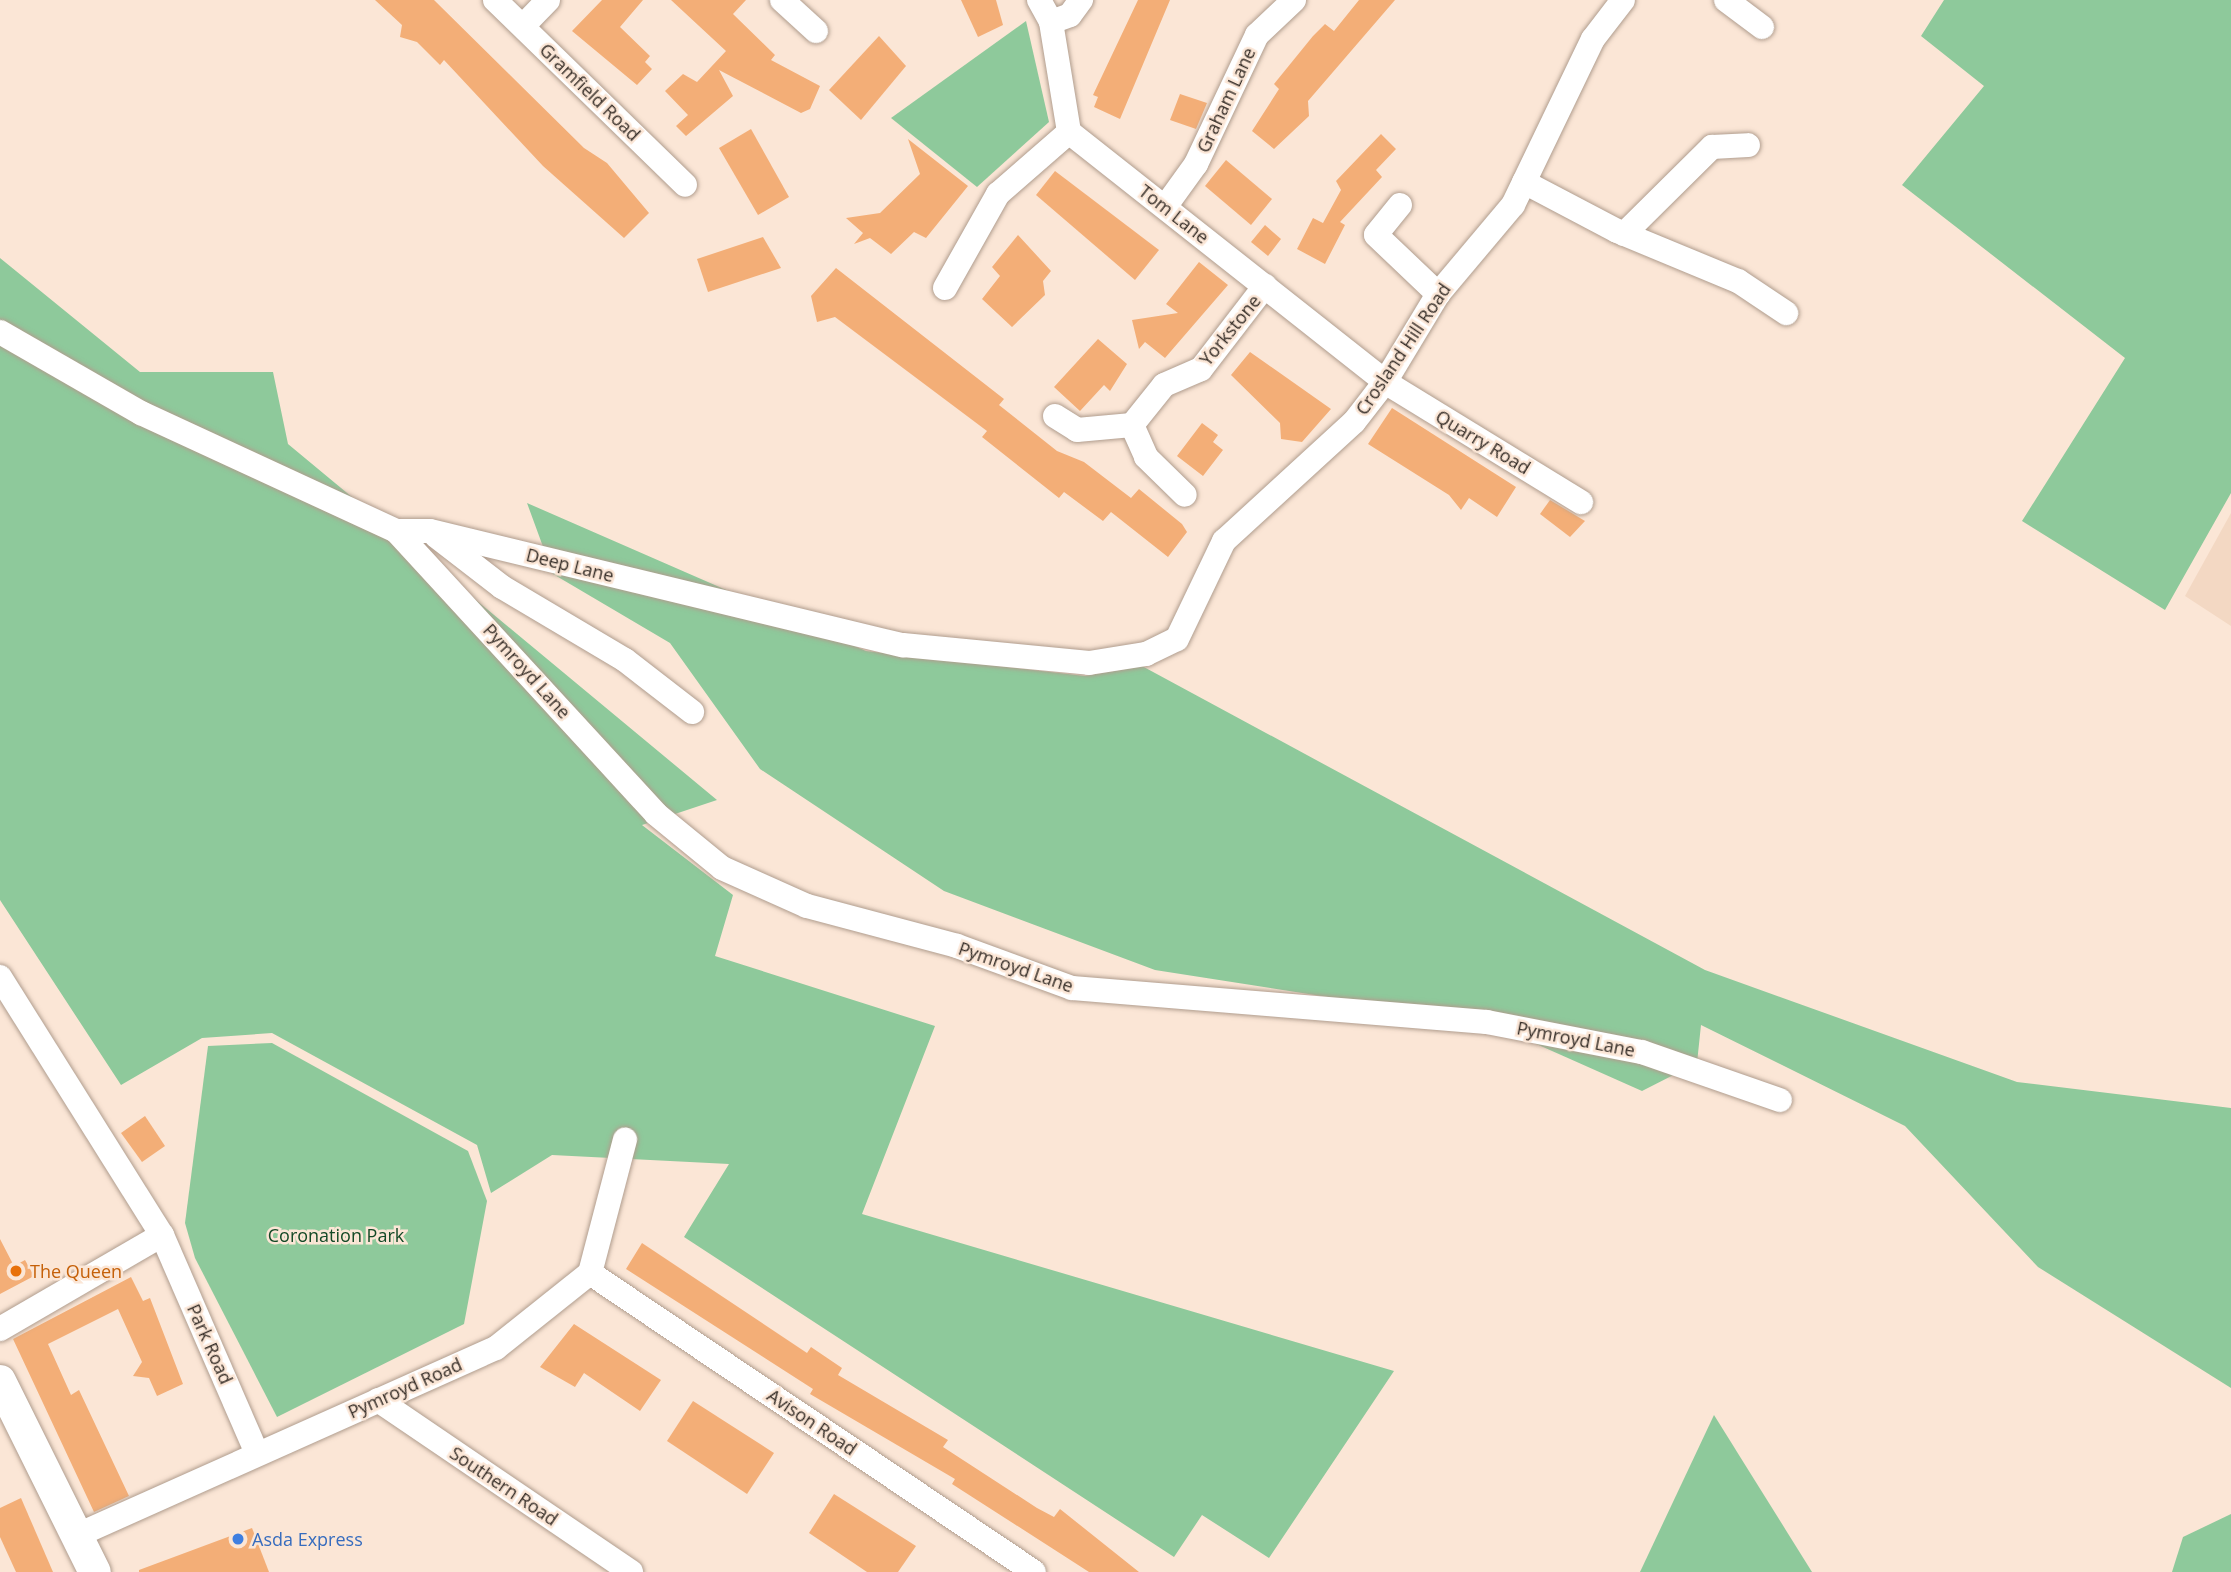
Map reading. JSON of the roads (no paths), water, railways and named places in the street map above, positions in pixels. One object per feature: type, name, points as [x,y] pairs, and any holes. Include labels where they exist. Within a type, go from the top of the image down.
[{"type":"main road","points":[[0,1381],[80,1534],[95,1572]]},
{"type":"street","name":"Gramfield Road","points":[[495,0],[685,185]]},
{"type":"street","points":[[523,26],[548,0]]},
{"type":"street","points":[[782,0],[816,31]]},
{"type":"street","points":[[946,288],[998,194],[1069,132],[1045,11],[1070,15],[1082,0]]},
{"type":"street","name":"Graham Lane","points":[[1165,207],[1196,164],[1257,35],[1294,0]]},
{"type":"street","name":"Crosland Hill Road","points":[[1177,639],[1224,541],[1354,422],[1385,382],[1438,294],[1513,205],[1592,40],[1623,0]]},
{"type":"street","points":[[1726,0],[1762,27]]},
{"type":"street","name":"Tom Lane","points":[[1069,132],[1385,382]]},
{"type":"street","points":[[1624,234],[1712,147],[1748,145]]},
{"type":"street","points":[[1524,182],[1624,234],[1738,281],[1786,313]]},
{"type":"street","points":[[1400,205],[1376,235],[1438,294]]},
{"type":"street","name":"Yorkstone","points":[[1132,425],[1164,386],[1201,369],[1265,286]]},
{"type":"street","name":"Deep Lane","points":[[0,332],[141,413],[396,530],[430,531],[903,645],[1088,663],[1146,654],[1177,639]]},
{"type":"street","name":"Quarry Road","points":[[1385,382],[1581,502]]},
{"type":"street","points":[[1055,415],[1077,430],[1132,425],[1146,457],[1185,495]]},
{"type":"street","name":"Pymroyd Lane","points":[[396,530],[656,814],[722,867],[807,906],[957,946],[1072,988],[1487,1022],[1642,1052],[1780,1100]]},
{"type":"street","points":[[430,531],[502,587],[625,660],[692,712]]},
{"type":"street","name":"Park Road","points":[[0,977],[162,1235],[257,1453]]},
{"type":"street","points":[[590,1273],[625,1140]]},
{"type":"street","points":[[0,1329],[162,1235]]},
{"type":"street","name":"Pymroyd Road","points":[[80,1534],[496,1348],[590,1273]]},
{"type":"street","name":"Avison Road","points":[[590,1273],[1034,1572]]},
{"type":"street","name":"Southern Road","points":[[378,1400],[631,1572]]},
{"type":"place","name":"The Queen","points":[[16,1271]]},
{"type":"place","name":"Asda Express","points":[[238,1539]]},
{"type":"park label","name":"Coronation Park","points":[[336,1235]]}]
